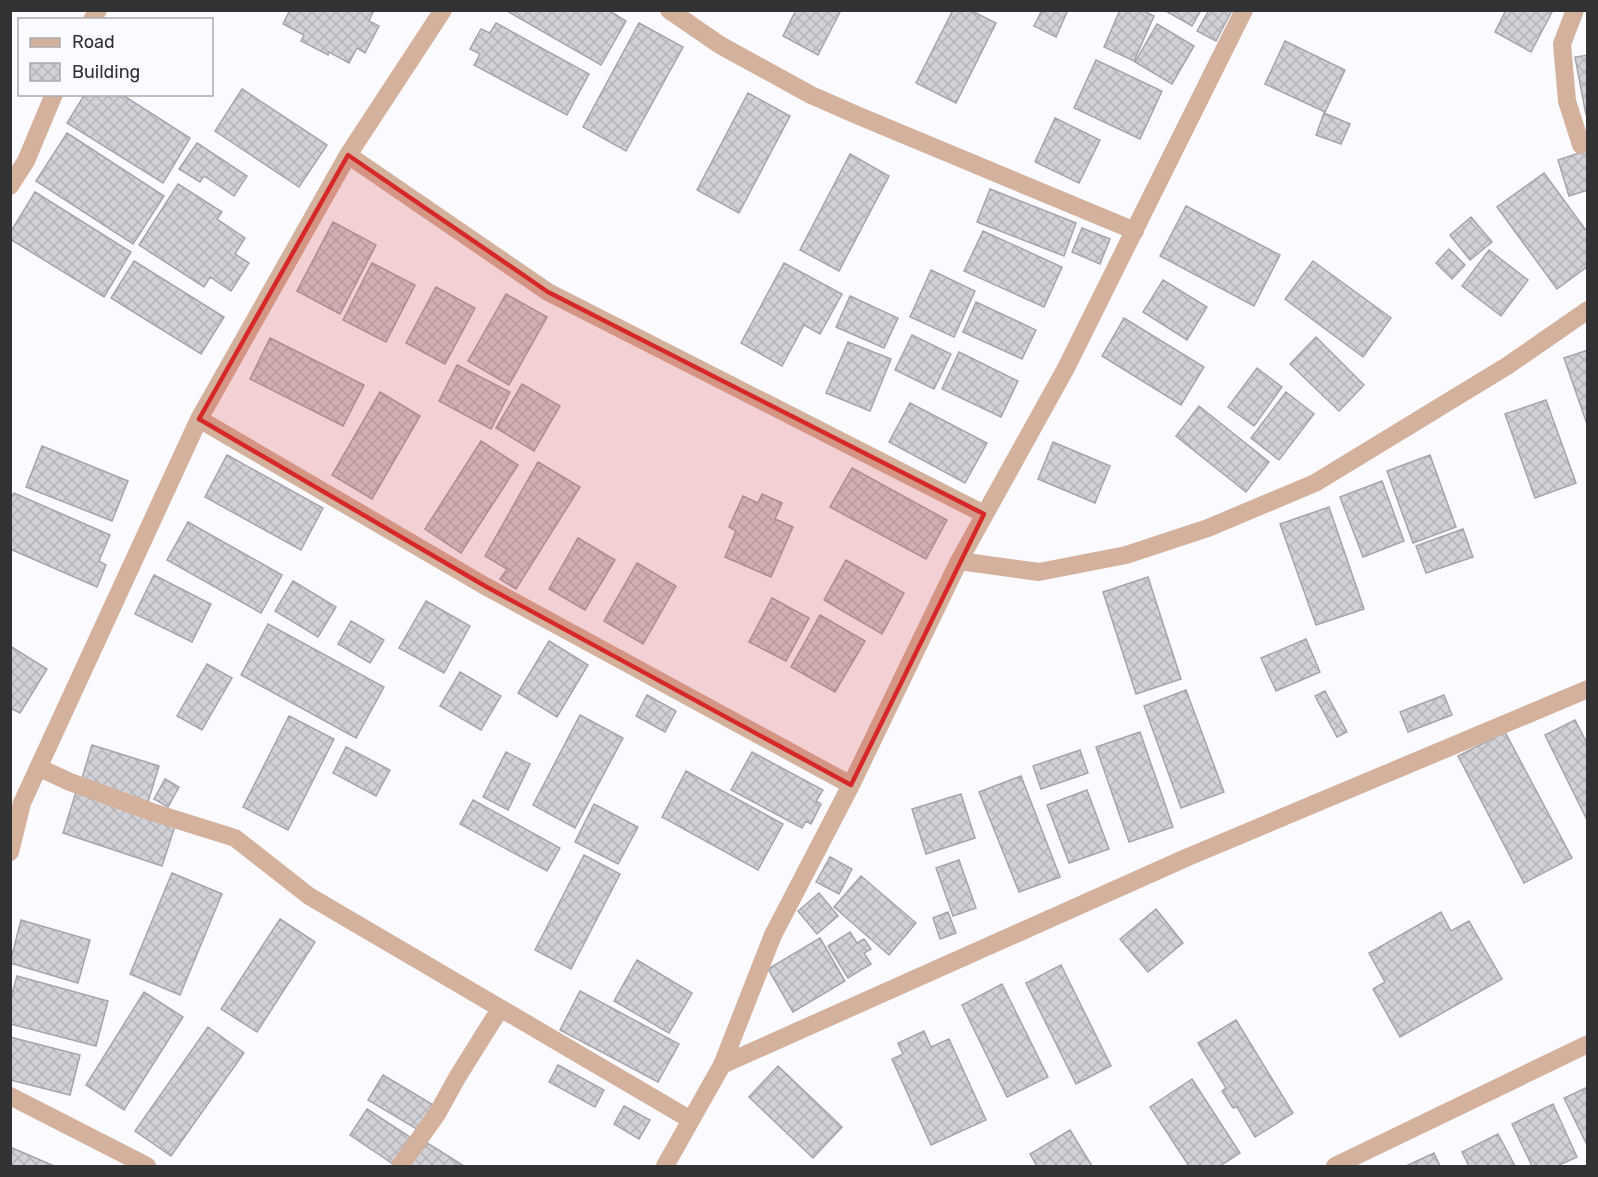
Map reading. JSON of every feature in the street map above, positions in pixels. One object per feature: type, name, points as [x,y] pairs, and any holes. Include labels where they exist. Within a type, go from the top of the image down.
[{"type":"street","points":[[10,852],[16,799],[40,768],[199,419],[348,155],[443,10]]},
{"type":"street","points":[[669,10],[720,45],[811,95],[1135,231]]},
{"type":"street","points":[[665,1167],[722,1065],[773,935],[851,785],[959,561],[1066,368],[1244,10]]},
{"type":"street","points":[[1575,10],[1562,44],[1567,101],[1581,145]]},
{"type":"street","points":[[10,186],[26,161],[53,96]]},
{"type":"street","points":[[348,155],[548,292],[984,514]]},
{"type":"street","points":[[959,561],[1039,572],[1126,555],[1208,528],[1315,483],[1507,366],[1587,310]]},
{"type":"street","points":[[199,419],[485,586],[851,785]]},
{"type":"street","points":[[722,1065],[1188,857],[1587,689]]},
{"type":"street","points":[[40,768],[70,782],[152,812],[235,838],[309,897],[691,1120]]},
{"type":"street","points":[[400,1167],[436,1114],[500,1009]]},
{"type":"street","points":[[1335,1167],[1587,1044]]},
{"type":"street","points":[[10,1096],[147,1167]]},
{"type":"highlighted area","points":[[348,155],[548,292],[984,514],[851,785],[485,586],[199,419]]},
{"type":"building","points":[[290,10],[374,10],[369,21],[379,26],[365,53],[357,48],[349,63],[301,41],[304,35],[283,24]]},
{"type":"building","points":[[608,10],[626,21],[601,65],[507,11]]},
{"type":"building","points":[[796,10],[841,10],[818,55],[783,36]]},
{"type":"building","points":[[953,10],[970,10],[996,23],[956,103],[916,83]]},
{"type":"building","points":[[1042,10],[1068,10],[1056,37],[1034,26]]},
{"type":"building","points":[[1120,10],[1142,10],[1154,16],[1134,61],[1104,47]]},
{"type":"building","points":[[1164,10],[1201,10],[1192,26]]},
{"type":"building","points":[[1209,10],[1232,10],[1216,41],[1197,31]]},
{"type":"building","points":[[1506,10],[1549,10],[1552,12],[1531,52],[1495,32]]},
{"type":"building","points":[[496,23],[589,74],[567,115],[474,65],[480,54],[470,49],[481,29],[490,33]]},
{"type":"building","points":[[639,23],[683,47],[626,151],[583,127]]},
{"type":"building","points":[[1157,24],[1194,46],[1172,84],[1135,62]]},
{"type":"building","points":[[1285,41],[1345,70],[1325,112],[1265,84]]},
{"type":"building","points":[[1588,55],[1588,115],[1586,115],[1575,57]]},
{"type":"building","points":[[1096,60],[1162,91],[1140,139],[1074,108]]},
{"type":"building","points":[[242,89],[327,145],[299,187],[215,131]]},
{"type":"building","points":[[748,93],[790,116],[739,213],[697,190]]},
{"type":"building","points":[[84,96],[124,96],[190,138],[163,183],[67,123]]},
{"type":"building","points":[[1324,113],[1350,124],[1341,144],[1316,135]]},
{"type":"building","points":[[1055,118],[1100,140],[1079,183],[1035,162]]},
{"type":"building","points":[[67,133],[164,196],[133,244],[36,181]]},
{"type":"building","points":[[197,143],[247,176],[234,196],[204,176],[200,182],[179,169]]},
{"type":"building","points":[[1588,150],[1588,190],[1569,196],[1558,160]]},
{"type":"building","points":[[850,154],[889,176],[839,271],[800,250]]},
{"type":"building","points":[[1544,173],[1588,233],[1588,266],[1557,289],[1497,207]]},
{"type":"building","points":[[178,184],[222,212],[217,219],[245,238],[235,254],[249,263],[231,291],[210,277],[204,287],[139,245]]},
{"type":"building","points":[[990,189],[1076,223],[1064,256],[977,222]]},
{"type":"building","points":[[35,192],[131,252],[104,297],[10,239],[10,233]]},
{"type":"building","points":[[1186,206],[1280,255],[1254,306],[1160,256]]},
{"type":"building","points":[[1471,217],[1492,242],[1470,260],[1450,235]]},
{"type":"building","points":[[333,222],[376,245],[340,314],[297,291]]},
{"type":"building","points":[[1082,228],[1110,239],[1100,264],[1072,252]]},
{"type":"building","points":[[983,231],[1062,267],[1044,307],[964,271]]},
{"type":"building","points":[[1449,249],[1465,265],[1452,279],[1436,263]]},
{"type":"building","points":[[1489,250],[1528,280],[1501,316],[1462,286]]},
{"type":"building","points":[[134,261],[224,317],[201,354],[111,298]]},
{"type":"building","points":[[1313,261],[1391,318],[1363,357],[1285,299]]},
{"type":"building","points":[[372,263],[415,285],[386,342],[343,320]]},
{"type":"building","points":[[784,263],[842,294],[820,334],[804,325],[782,366],[741,343]]},
{"type":"building","points":[[931,270],[975,291],[954,337],[910,317]]},
{"type":"building","points":[[1163,280],[1207,307],[1187,340],[1143,312]]},
{"type":"building","points":[[436,287],[475,308],[445,364],[406,343]]},
{"type":"building","points":[[506,294],[547,317],[509,385],[468,361]]},
{"type":"building","points":[[850,296],[898,318],[884,348],[836,327]]},
{"type":"building","points":[[976,302],[1036,330],[1022,359],[963,332]]},
{"type":"building","points":[[1124,318],[1204,367],[1181,405],[1102,356]]},
{"type":"building","points":[[912,335],[951,354],[934,389],[895,370]]},
{"type":"building","points":[[1316,337],[1364,385],[1339,411],[1290,364]]},
{"type":"building","points":[[270,338],[364,385],[343,426],[250,379]]},
{"type":"building","points":[[848,342],[891,359],[870,411],[826,393]]},
{"type":"building","points":[[1588,350],[1588,427],[1564,358]]},
{"type":"building","points":[[959,352],[1018,381],[1001,417],[942,389]]},
{"type":"building","points":[[457,365],[510,392],[491,429],[439,401]]},
{"type":"building","points":[[1257,368],[1282,387],[1254,426],[1228,407]]},
{"type":"building","points":[[522,384],[560,406],[534,451],[496,428]]},
{"type":"building","points":[[380,392],[420,416],[372,499],[332,475]]},
{"type":"building","points":[[1286,392],[1314,414],[1279,460],[1251,438]]},
{"type":"building","points":[[1546,400],[1576,483],[1535,498],[1505,414]]},
{"type":"building","points":[[910,403],[987,443],[965,483],[889,442]]},
{"type":"building","points":[[1199,406],[1269,462],[1246,492],[1176,436]]},
{"type":"building","points":[[481,441],[518,465],[461,553],[425,529]]},
{"type":"building","points":[[1053,442],[1110,466],[1095,503],[1038,479]]},
{"type":"building","points":[[42,446],[128,481],[112,521],[26,487]]},
{"type":"building","points":[[227,455],[323,508],[301,550],[205,497]]},
{"type":"building","points":[[1430,455],[1456,527],[1413,543],[1387,471]]},
{"type":"building","points":[[538,462],[580,487],[516,589],[500,579],[507,569],[485,556]]},
{"type":"building","points":[[852,468],[947,520],[926,559],[830,507]]},
{"type":"building","points":[[1382,481],[1404,541],[1363,557],[1340,497]]},
{"type":"building","points":[[14,493],[110,535],[99,561],[106,565],[97,587],[10,549],[10,500]]},
{"type":"building","points":[[762,494],[782,503],[775,519],[793,527],[771,577],[725,557],[736,531],[729,527],[743,496],[758,503]]},
{"type":"building","points":[[1329,507],[1364,609],[1316,625],[1280,524]]},
{"type":"building","points":[[188,522],[282,575],[261,613],[167,560]]},
{"type":"building","points":[[1463,529],[1473,557],[1426,573],[1416,546]]},
{"type":"building","points":[[578,538],[615,560],[585,610],[549,589]]},
{"type":"building","points":[[846,560],[904,593],[882,634],[824,600]]},
{"type":"building","points":[[637,563],[676,586],[643,644],[604,621]]},
{"type":"building","points":[[154,575],[211,604],[192,642],[135,614]]},
{"type":"building","points":[[1148,577],[1181,679],[1136,694],[1103,592]]},
{"type":"building","points":[[293,581],[336,607],[318,637],[275,611]]},
{"type":"building","points":[[772,598],[809,618],[786,661],[749,642]]},
{"type":"building","points":[[426,601],[470,626],[444,673],[399,648]]},
{"type":"building","points":[[820,615],[865,641],[835,692],[791,667]]},
{"type":"building","points":[[351,621],[384,640],[370,663],[338,644]]},
{"type":"building","points":[[268,624],[384,687],[356,738],[241,675]]},
{"type":"building","points":[[1306,639],[1320,672],[1276,691],[1261,658]]},
{"type":"building","points":[[549,641],[588,665],[557,717],[518,693]]},
{"type":"building","points":[[10,646],[47,669],[20,713],[10,708]]},
{"type":"building","points":[[207,664],[232,678],[202,730],[177,716]]},
{"type":"building","points":[[460,672],[501,696],[481,730],[440,706]]},
{"type":"building","points":[[1186,690],[1224,792],[1181,808],[1144,706]]},
{"type":"building","points":[[1325,691],[1347,732],[1337,737],[1315,696]]},
{"type":"building","points":[[647,695],[676,711],[665,732],[636,716]]},
{"type":"building","points":[[1444,695],[1452,715],[1408,732],[1400,712]]},
{"type":"building","points":[[580,715],[623,738],[575,828],[533,805]]},
{"type":"building","points":[[289,716],[334,739],[288,830],[243,807]]},
{"type":"building","points":[[1575,720],[1588,745],[1587,820],[1545,735]]},
{"type":"building","points":[[1140,732],[1173,827],[1129,842],[1096,747]]},
{"type":"building","points":[[1505,732],[1572,858],[1524,883],[1458,756]]},
{"type":"building","points":[[92,745],[159,766],[148,802],[81,781]]},
{"type":"building","points":[[346,747],[390,770],[376,796],[333,773]]},
{"type":"building","points":[[1080,750],[1088,773],[1041,789],[1033,766]]},
{"type":"building","points":[[506,752],[530,764],[508,810],[483,797]]},
{"type":"building","points":[[752,752],[823,790],[816,801],[821,804],[811,824],[806,821],[802,828],[731,790]]},
{"type":"building","points":[[686,771],[783,824],[758,870],[662,817]]},
{"type":"building","points":[[1021,776],[1060,877],[1019,892],[979,792]]},
{"type":"building","points":[[165,779],[179,787],[168,807],[154,799]]},
{"type":"building","points":[[77,789],[176,823],[162,866],[63,833]]},
{"type":"building","points":[[1087,790],[1109,849],[1069,863],[1047,805]]},
{"type":"building","points":[[961,794],[975,838],[926,854],[912,809]]},
{"type":"building","points":[[473,800],[560,848],[547,871],[460,824]]},
{"type":"building","points":[[594,804],[638,827],[618,864],[575,842]]},
{"type":"building","points":[[584,855],[620,874],[571,969],[535,950]]},
{"type":"building","points":[[830,857],[852,869],[839,894],[816,882]]},
{"type":"building","points":[[959,860],[976,908],[953,916],[936,868]]},
{"type":"building","points":[[172,873],[222,894],[180,995],[130,974]]},
{"type":"building","points":[[861,876],[916,923],[889,955],[834,907]]},
{"type":"building","points":[[819,893],[838,916],[817,934],[798,911]]},
{"type":"building","points":[[1156,909],[1183,943],[1148,972],[1120,939]]},
{"type":"building","points":[[948,912],[956,933],[940,939],[933,918]]},
{"type":"building","points":[[1441,912],[1451,931],[1469,921],[1502,979],[1400,1037],[1373,989],[1385,982],[1369,953]]},
{"type":"building","points":[[280,919],[315,942],[257,1032],[221,1009]]},
{"type":"building","points":[[21,920],[90,940],[78,983],[10,963]]},
{"type":"building","points":[[850,932],[857,943],[864,939],[871,949],[864,953],[871,964],[848,978],[828,946]]},
{"type":"building","points":[[820,938],[845,981],[793,1012],[768,969]]},
{"type":"building","points":[[637,960],[692,993],[669,1033],[614,1001]]},
{"type":"building","points":[[1061,965],[1111,1066],[1076,1084],[1026,983]]},
{"type":"building","points":[[17,976],[108,1001],[96,1046],[10,1024],[10,1001]]},
{"type":"building","points":[[1002,984],[1048,1077],[1007,1097],[962,1005]]},
{"type":"building","points":[[580,991],[679,1044],[658,1082],[560,1030]]},
{"type":"building","points":[[144,992],[183,1017],[124,1110],[86,1085]]},
{"type":"building","points":[[1236,1020],[1293,1113],[1255,1137],[1237,1107],[1233,1108],[1222,1091],[1226,1088],[1198,1043]]},
{"type":"building","points":[[208,1027],[244,1053],[171,1156],[135,1131]]},
{"type":"building","points":[[924,1031],[931,1047],[949,1039],[986,1120],[931,1145],[892,1059],[903,1054],[898,1043]]},
{"type":"building","points":[[10,1037],[80,1055],[70,1095],[10,1080]]},
{"type":"building","points":[[558,1065],[604,1090],[595,1107],[549,1082]]},
{"type":"building","points":[[778,1066],[842,1127],[813,1158],[749,1097]]},
{"type":"building","points":[[383,1075],[435,1106],[420,1131],[368,1100]]},
{"type":"building","points":[[1192,1079],[1240,1153],[1220,1166],[1189,1166],[1150,1107]]},
{"type":"building","points":[[1588,1087],[1588,1147],[1564,1098]]},
{"type":"building","points":[[1553,1104],[1577,1157],[1557,1166],[1532,1166],[1512,1124]]},
{"type":"building","points":[[624,1106],[650,1120],[639,1139],[614,1124]]},
{"type":"building","points":[[367,1109],[413,1139],[396,1166],[350,1135]]},
{"type":"building","points":[[1070,1130],[1092,1166],[1037,1166],[1030,1154]]},
{"type":"building","points":[[1498,1134],[1515,1166],[1469,1166],[1462,1152]]},
{"type":"building","points":[[424,1141],[464,1166],[408,1166]]},
{"type":"building","points":[[10,1147],[52,1165],[10,1166]]},
{"type":"building","points":[[1434,1153],[1440,1166],[1406,1166]]}]
